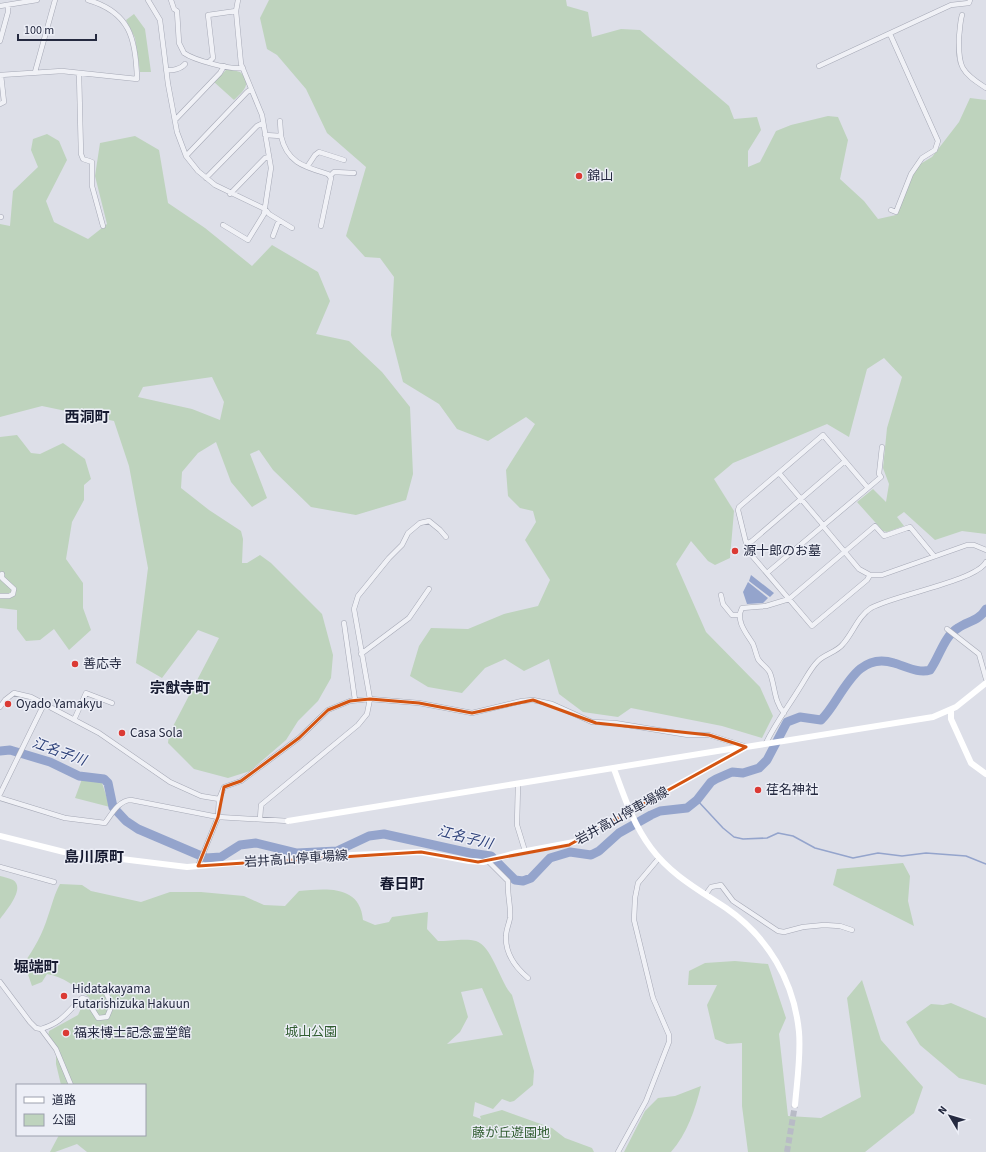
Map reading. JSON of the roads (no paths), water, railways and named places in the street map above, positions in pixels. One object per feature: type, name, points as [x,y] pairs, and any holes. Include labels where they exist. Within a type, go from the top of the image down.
[{"type":"main road","name":"岩井高山停車場線","points":[[0,836],[64,852],[155,864],[198,866],[308,857],[421,852],[473,862],[488,861],[525,851],[569,845],[746,747],[933,717],[951,710],[986,683]]},
{"type":"main road","points":[[951,710],[951,719],[972,763],[986,774]]},
{"type":"main road","points":[[288,820],[746,747]]},
{"type":"main road","points":[[614,769],[634,821],[659,858],[683,880],[743,920],[759,936],[774,956],[787,980],[795,1006],[798,1032],[795,1105]]},
{"type":"street","points":[[0,6],[37,0]]},
{"type":"street","points":[[35,72],[55,0]]},
{"type":"street","points":[[0,104],[4,102],[0,75],[62,71],[137,79],[134,45],[122,19],[113,10],[88,0]]},
{"type":"street","points":[[148,0],[160,20],[166,70],[175,120],[180,142],[186,156],[206,178],[215,185],[230,194],[265,209],[269,214],[292,228]]},
{"type":"street","points":[[171,0],[174,9],[177,11],[179,43],[182,51],[189,56],[209,62],[236,69],[243,68]]},
{"type":"street","points":[[223,225],[248,240],[264,214],[271,168],[263,123],[243,68],[236,11],[238,0]]},
{"type":"street","points":[[819,66],[951,5],[969,3],[970,0]]},
{"type":"street","points":[[0,41],[8,12],[8,5]]},
{"type":"street","points":[[209,62],[213,58],[208,15],[236,11]]},
{"type":"street","points":[[962,15],[960,21],[958,56],[967,75],[986,88]]},
{"type":"street","points":[[890,34],[938,141],[935,150],[922,158],[911,174],[896,212],[891,210]]},
{"type":"street","points":[[166,70],[170,71],[185,64]]},
{"type":"street","points":[[175,120],[220,73],[224,66]]},
{"type":"street","points":[[79,73],[81,154],[82,159],[92,162],[92,186],[103,226]]},
{"type":"street","points":[[186,156],[251,89]]},
{"type":"street","points":[[280,121],[283,145],[297,162],[308,168],[330,176]]},
{"type":"street","points":[[206,178],[257,126],[263,123]]},
{"type":"street","points":[[266,136],[281,136]]},
{"type":"street","points":[[308,168],[315,155],[319,152],[344,160]]},
{"type":"street","points":[[230,194],[265,158],[269,157]]},
{"type":"street","points":[[330,176],[334,172],[354,173]]},
{"type":"street","points":[[322,226],[331,178],[330,176]]},
{"type":"street","points":[[273,236],[279,220]]},
{"type":"street","points":[[868,488],[823,435],[738,508],[748,551],[812,626],[867,580],[870,575]]},
{"type":"street","points":[[767,573],[881,477],[879,474],[882,447]]},
{"type":"street","points":[[746,544],[752,541],[845,461]]},
{"type":"street","points":[[779,473],[859,569],[870,575],[882,575],[967,545],[974,545],[986,550]]},
{"type":"street","points":[[260,819],[261,805],[362,721],[368,711],[370,699],[354,609],[358,596],[389,558],[402,545],[408,534],[418,524],[429,521],[446,537]]},
{"type":"street","points":[[784,713],[779,707],[770,672],[759,659],[753,645],[745,634],[740,615],[742,608],[766,606],[789,599],[875,526],[884,536],[910,527],[934,556]]},
{"type":"street","points":[[768,744],[784,713],[818,661],[843,644],[861,617],[870,609],[897,598],[925,591],[962,577],[978,570],[986,562]]},
{"type":"street","points":[[0,596],[9,596],[13,594],[14,589],[2,578],[2,574]]},
{"type":"street","points":[[361,654],[409,618],[429,589]]},
{"type":"street","points":[[721,595],[723,604],[732,615],[740,615]]},
{"type":"street","points":[[344,623],[355,700]]},
{"type":"street","points":[[948,630],[979,654],[986,679]]},
{"type":"street","points":[[0,707],[5,700],[14,693],[20,693],[31,697],[115,743],[170,782],[201,796],[220,799]]},
{"type":"street","points":[[74,720],[86,693],[112,703]]},
{"type":"street","points":[[198,866],[218,817],[222,791],[226,786],[241,782],[300,738],[328,710],[355,700],[370,699],[419,703],[472,713],[522,701],[533,700],[552,704],[592,722],[615,723],[688,735],[715,736],[746,747]]},
{"type":"street","points":[[0,794],[44,704]]},
{"type":"street","points":[[518,784],[517,825],[525,851]]},
{"type":"street","points":[[0,798],[65,818],[105,823],[118,806],[126,800],[218,817],[288,820]]},
{"type":"street","points":[[618,1152],[646,1101],[669,1042],[669,1035],[653,998],[634,920],[635,898],[638,883],[659,858]]},
{"type":"street","points":[[488,861],[508,881],[507,893],[510,917],[506,936],[507,945],[515,967],[528,978]]},
{"type":"street","points":[[0,867],[54,882]]},
{"type":"street","points":[[706,894],[711,887],[721,885],[733,901],[771,927],[781,932],[824,925],[852,930]]},
{"type":"street","points":[[0,983],[30,1022],[36,1028],[41,1029],[65,1018],[82,998],[86,999],[98,1018],[107,1017],[112,1004],[105,991]]},
{"type":"street","points":[[41,1029],[56,1049],[71,1084]]},
{"type":"water","points":[[751,575],[774,593],[770,597],[749,581]]},
{"type":"water","points":[[748,582],[768,598],[763,603],[747,604],[743,592]]},
{"type":"waterway","name":"江名子川","points":[[0,751],[10,750],[50,762],[79,776],[104,779],[108,783],[113,807],[126,821],[138,829],[206,858],[221,857],[240,845],[256,843],[297,853],[337,851],[369,836],[384,834],[470,853],[491,856],[515,880],[523,881],[531,878],[550,858],[570,852],[591,855],[599,851],[619,833],[651,815],[660,811],[687,808],[697,800],[711,782],[716,779],[732,772],[743,773],[759,768],[767,760],[787,722],[800,717],[821,720],[829,711],[850,679],[859,670],[869,664],[880,661],[894,663],[921,671],[930,670],[949,636],[962,626],[980,616],[986,609]]},
{"type":"waterway","points":[[697,800],[723,828],[734,837],[743,839],[767,838],[778,833],[793,836],[815,848],[853,858],[878,853],[902,856],[926,853],[966,856],[986,864]]},
{"type":"tunnel","points":[[787,1152],[795,1105]]},
{"type":"place","name":"錦山","points":[[579,176]]},
{"type":"place","name":"源十郎のお墓","points":[[735,551]]},
{"type":"place","name":"善応寺","points":[[75,664]]},
{"type":"place","name":"Oyado Yamakyu","points":[[8,704]]},
{"type":"place","name":"Casa Sola","points":[[122,733]]},
{"type":"place","name":"荏名神社","points":[[758,790]]},
{"type":"place","name":"Hidatakayama Futarishizuka Hakuun","points":[[64,996]]},
{"type":"place","name":"福来博士記念霊堂館","points":[[66,1033]]},
{"type":"district","name":"西洞町","points":[[87,417]]},
{"type":"district","name":"宗猷寺町","points":[[180,688]]},
{"type":"district","name":"島川原町","points":[[94,857]]},
{"type":"district","name":"春日町","points":[[402,884]]},
{"type":"district","name":"堀端町","points":[[36,967]]},
{"type":"park label","name":"城山公園","points":[[311,1032]]},
{"type":"park label","name":"藤が丘遊園地","points":[[511,1133]]}]
